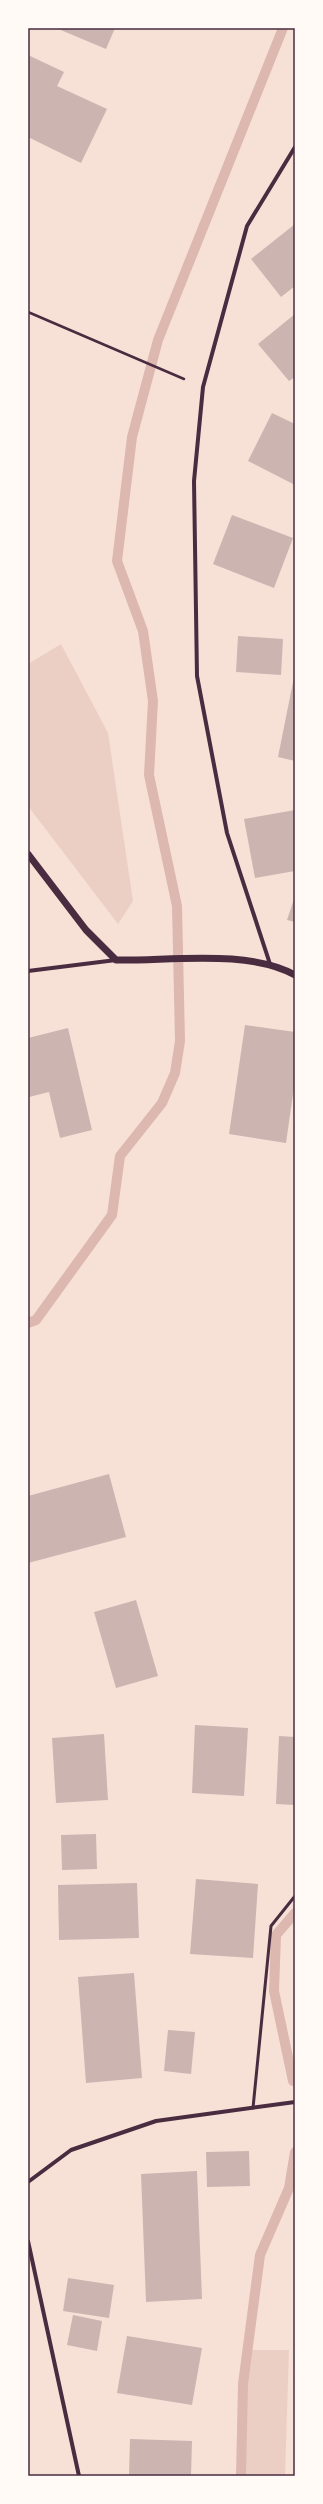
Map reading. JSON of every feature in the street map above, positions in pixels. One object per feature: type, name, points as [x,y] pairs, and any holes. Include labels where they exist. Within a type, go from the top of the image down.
[{"type":"street","points":[[270,964],[227,833],[198,676],[194,481],[203,387],[247,226],[295,147]]},
{"type":"street","points":[[28,854],[86,930],[116,960]]},
{"type":"street","points":[[28,970],[116,960],[234,959],[270,964],[295,975]]},
{"type":"street","points":[[28,2182],[71,2150],[156,2121],[295,2102]]},
{"type":"street","points":[[28,2241],[79,2476]]},
{"type":"lane","points":[[253,2108],[271,1926],[295,1896]]},
{"type":"path","points":[[28,312],[104,346],[203,387]]},
{"type":"shaded area","points":[[61,644],[108,733],[133,901],[118,924],[28,806],[28,664]]},
{"type":"shaded area","points":[[245,2350],[289,2350],[285,2476],[239,2476]]},
{"type":"building","points":[[56,28],[115,28],[106,49]]},
{"type":"building","points":[[28,55],[64,72],[57,86],[107,109],[81,163],[28,137]]},
{"type":"building","points":[[295,224],[295,286],[281,297],[251,259]]},
{"type":"building","points":[[295,314],[295,377],[289,381],[258,344]]},
{"type":"building","points":[[272,413],[295,424],[295,485],[248,461]]},
{"type":"building","points":[[232,515],[293,538],[274,588],[213,564]]},
{"type":"building","points":[[238,636],[283,639],[281,675],[236,672]]},
{"type":"building","points":[[295,677],[295,761],[278,757]]},
{"type":"building","points":[[295,810],[295,871],[255,878],[244,819]]},
{"type":"building","points":[[295,896],[295,922],[287,920]]},
{"type":"building","points":[[245,1025],[295,1032],[295,1080],[286,1143],[229,1134]]},
{"type":"building","points":[[68,1028],[92,1130],[60,1138],[49,1092],[29,1097],[28,1038]]},
{"type":"building","points":[[109,1474],[126,1537],[28,1563],[28,1496]]},
{"type":"building","points":[[136,1600],[158,1676],[116,1688],[94,1612]]},
{"type":"building","points":[[195,1725],[248,1728],[244,1796],[192,1793]]},
{"type":"building","points":[[104,1734],[108,1800],[56,1803],[52,1738]]},
{"type":"building","points":[[279,1736],[295,1737],[295,1805],[276,1804]]},
{"type":"building","points":[[96,1834],[97,1869],[62,1870],[61,1835]]},
{"type":"building","points":[[196,1879],[258,1884],[253,1958],[190,1954]]},
{"type":"building","points":[[137,1883],[139,1938],[59,1940],[58,1885]]},
{"type":"building","points":[[134,1973],[142,2078],[86,2083],[78,1977]]},
{"type":"building","points":[[168,2030],[195,2032],[191,2074],[164,2071]]},
{"type":"building","points":[[249,2151],[250,2186],[207,2187],[206,2152]]},
{"type":"building","points":[[197,2171],[202,2299],[146,2302],[141,2174]]},
{"type":"building","points":[[68,2278],[114,2285],[109,2318],[63,2311]]},
{"type":"building","points":[[73,2315],[102,2321],[97,2351],[67,2345]]},
{"type":"building","points":[[127,2336],[202,2348],[192,2405],[117,2393]]},
{"type":"building","points":[[130,2439],[192,2441],[191,2476],[129,2476]]},
{"type":"waterway","points":[[28,1323],[36,1320],[112,1215],[120,1156],[162,1103],[175,1073],[180,1041],[177,906],[149,775],[153,701],[143,631],[117,561],[132,437],[158,340],[283,28]]},
{"type":"waterway","points":[[293,2081],[274,1991],[276,1935],[295,1913]]},
{"type":"waterway","points":[[241,2476],[243,2384],[260,2255],[289,2188],[295,2152]]}]
